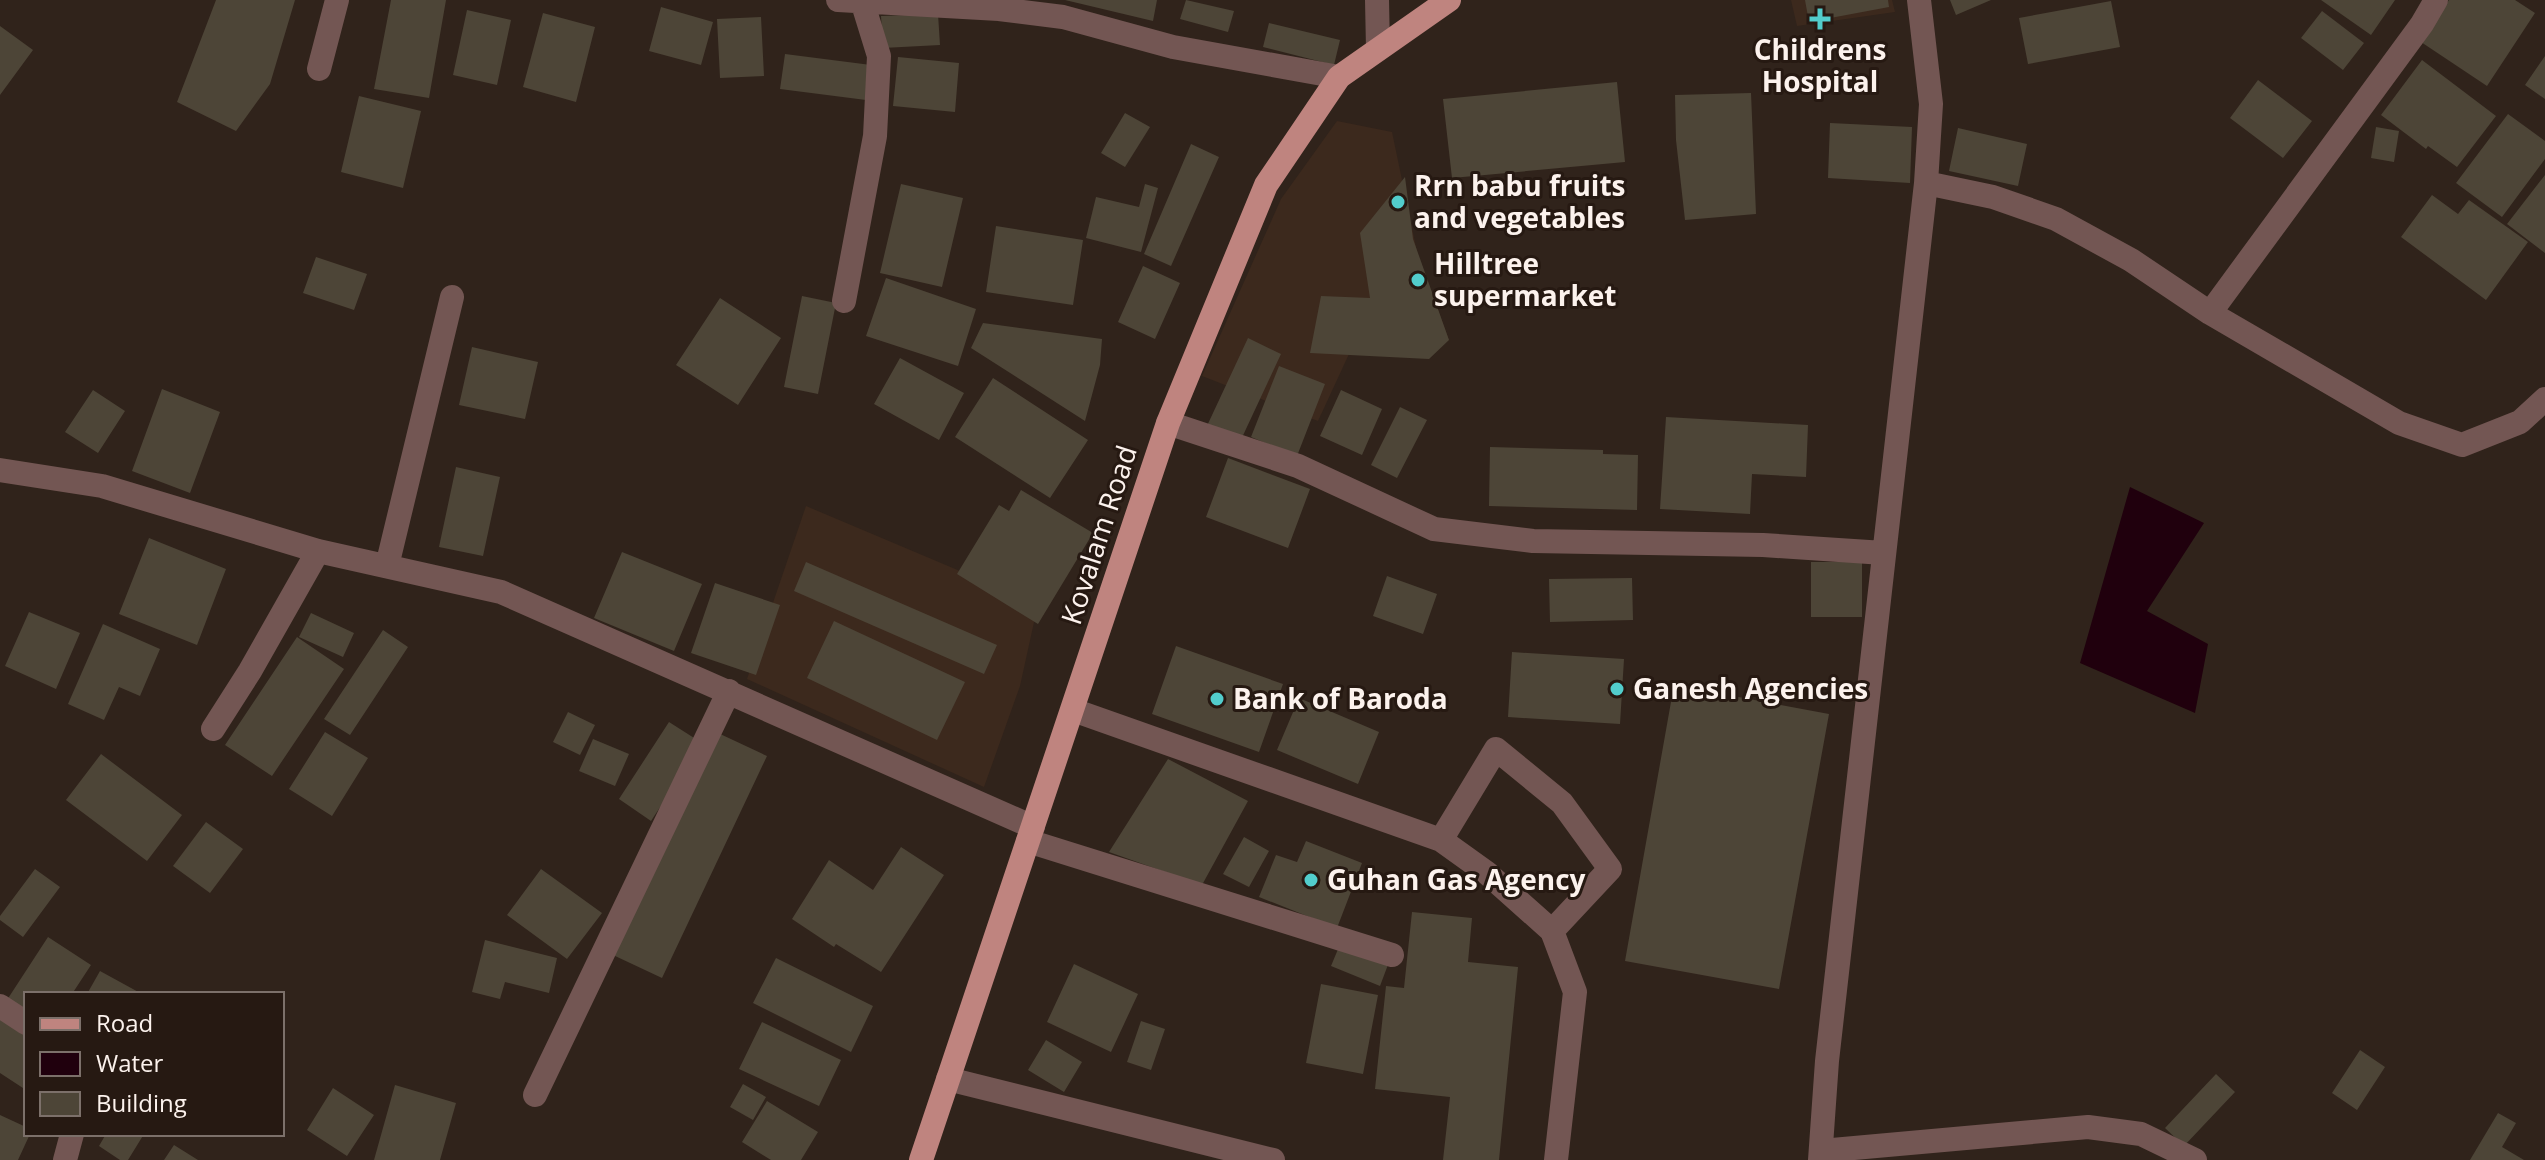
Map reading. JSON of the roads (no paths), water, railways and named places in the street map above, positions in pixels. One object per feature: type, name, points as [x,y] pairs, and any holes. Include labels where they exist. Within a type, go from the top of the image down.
[{"type":"main road","name":"Kovalam Road","points":[[921,1160],[1168,423],[1266,185],[1339,77],[1449,0]]},
{"type":"street","points":[[319,69],[337,0]]},
{"type":"street","points":[[1377,0],[1378,49]]},
{"type":"street","points":[[1919,0],[1931,104],[1926,183],[1827,1061],[1820,1155],[2088,1127],[2141,1134],[2195,1160]]},
{"type":"street","points":[[2210,313],[2422,24],[2436,0]]},
{"type":"street","points":[[850,1],[999,9],[1064,8],[1173,47],[1339,77]]},
{"type":"street","points":[[844,301],[875,136],[879,56],[850,1]]},
{"type":"street","points":[[1926,183],[1993,197],[2056,219],[2131,260],[2210,313],[2399,423],[2462,445],[2520,422],[2545,399]]},
{"type":"street","points":[[387,566],[452,297]]},
{"type":"street","points":[[1168,423],[1298,466],[1434,529],[1533,541],[1763,545],[1884,553]]},
{"type":"street","points":[[0,470],[102,486],[318,551],[501,592],[729,691],[1030,834],[1392,955]]},
{"type":"street","points":[[213,729],[250,671],[318,551]]},
{"type":"street","points":[[535,1095],[729,691]]},
{"type":"street","points":[[1073,710],[1441,840],[1487,873],[1552,931],[1575,992],[1556,1160]]},
{"type":"street","points":[[1441,840],[1496,749],[1562,803],[1610,869],[1552,931]]},
{"type":"street","points":[[0,1006],[24,1022]]},
{"type":"street","points":[[948,1079],[1273,1160]]},
{"type":"street","points":[[65,1160],[71,1136]]},
{"type":"water","points":[[2130,487],[2204,523],[2147,611],[2208,644],[2195,713],[2080,663]]},
{"type":"place","name":"Childrens Hospital","points":[[1820,19]]},
{"type":"place","name":"Rrn babu fruits and vegetables","points":[[1398,202]]},
{"type":"place","name":"Hilltree supermarket","points":[[1418,280]]},
{"type":"place","name":"Ganesh Agencies","points":[[1617,689]]},
{"type":"place","name":"Bank of Baroda","points":[[1217,699]]},
{"type":"place","name":"Guhan Gas Agency","points":[[1311,880]]}]
